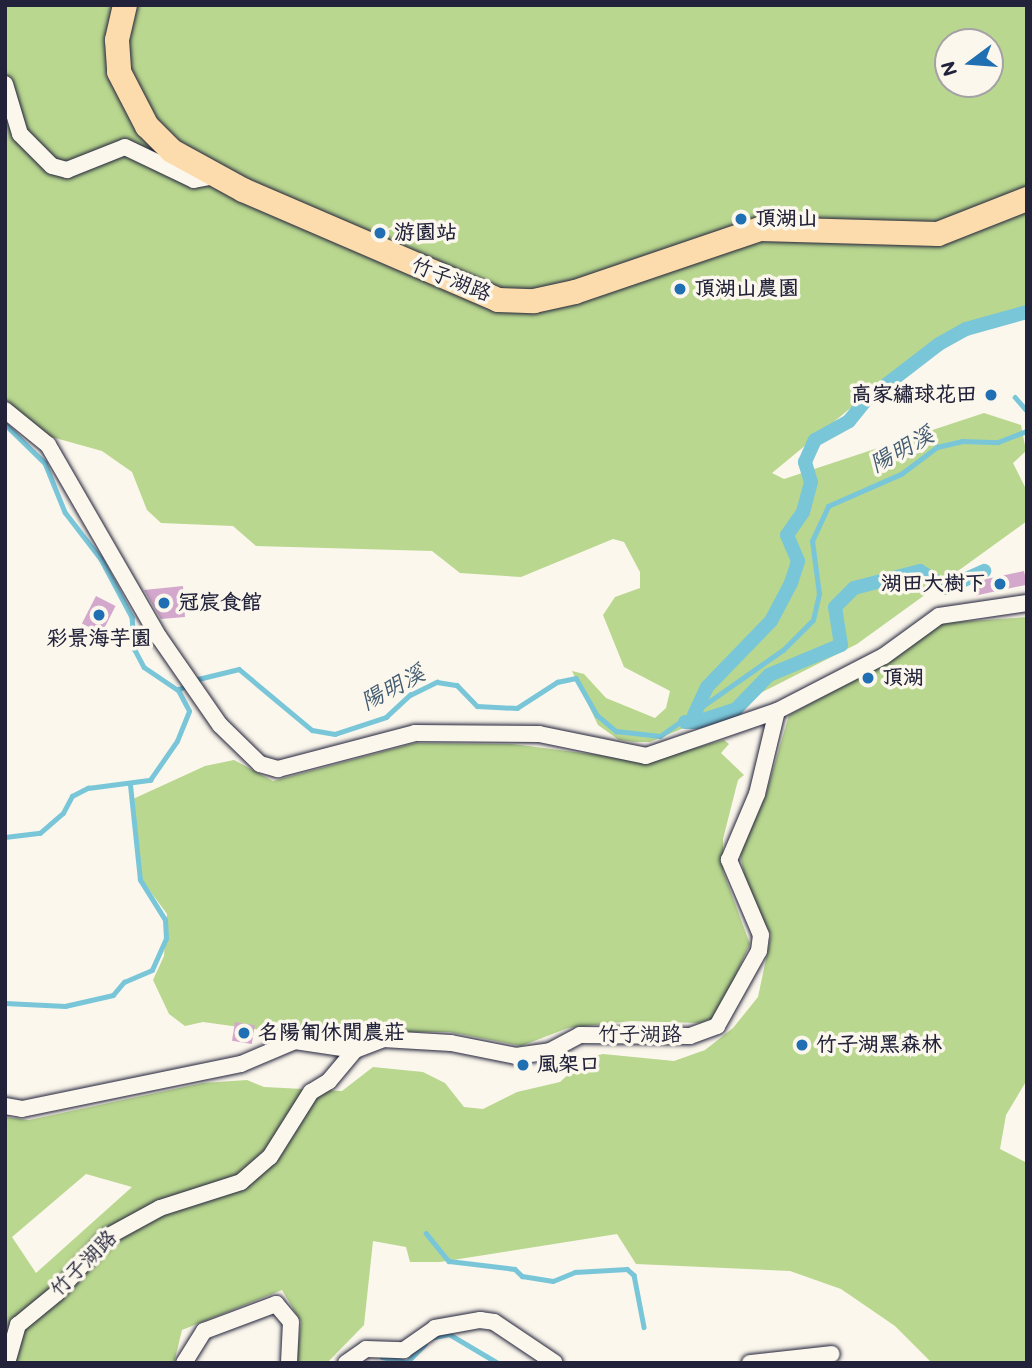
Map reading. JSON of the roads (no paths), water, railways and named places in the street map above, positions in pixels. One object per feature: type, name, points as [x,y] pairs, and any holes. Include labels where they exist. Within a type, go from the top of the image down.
[{"type":"main road","name":"竹子湖路","points":[[125,5],[116,58],[134,106],[172,152],[214,176],[357,242],[512,302],[575,292],[760,229],[937,234],[1027,200]]},
{"type":"street","points":[[5,84],[20,135],[52,166],[67,170],[125,147],[194,180],[214,176]]},
{"type":"street","points":[[5,410],[48,445],[191,683],[235,743],[260,764],[278,769],[415,733],[539,734],[646,756],[777,711],[884,656],[939,616],[1027,603]]},
{"type":"street","name":"竹子湖路","points":[[7,1363],[18,1325],[57,1293],[107,1237],[160,1208],[241,1181],[270,1157],[311,1092],[329,1081],[355,1050],[383,1039],[451,1043],[516,1056],[550,1051],[580,1035],[690,1036],[717,1026],[759,951],[761,935],[729,860],[757,794],[777,711]]},
{"type":"street","points":[[5,1106],[22,1109],[241,1064],[295,1041],[355,1050]]},
{"type":"street","points":[[184,1363],[204,1331],[276,1304],[291,1322],[289,1363]]},
{"type":"street","points":[[346,1363],[366,1349],[404,1350],[435,1328],[480,1320],[494,1322],[555,1363]]},
{"type":"street","points":[[750,1363],[832,1354]]},
{"type":"waterway","points":[[694,715],[707,687],[771,621],[791,583],[798,561],[787,535],[803,512],[811,482],[805,462],[815,440],[849,421],[865,401],[939,344],[966,329],[1027,312]]},
{"type":"waterway","points":[[1015,397],[1027,411]]},
{"type":"waterway","name":"陽明溪","points":[[5,424],[45,463],[65,512],[101,559],[132,617],[135,650],[144,667],[178,690],[187,685]]},
{"type":"waterway","name":"陽明溪","points":[[194,680],[239,669],[312,730],[335,734],[386,717],[410,695],[437,682],[457,685],[477,706],[517,708],[557,682],[576,678],[597,715],[616,731],[660,736],[783,650],[813,620],[819,594],[812,541],[828,506],[901,474],[937,447],[962,441],[998,442],[1027,431]]},
{"type":"waterway","points":[[700,721],[736,709],[769,675],[841,645],[835,607],[854,588],[920,571],[946,588],[984,571]]},
{"type":"waterway","points":[[5,837],[40,833],[63,813],[72,796],[88,788],[150,780],[177,741],[189,711],[178,690]]},
{"type":"waterway","name":"陽明溪","points":[[685,722],[697,722]]},
{"type":"waterway","points":[[5,1003],[65,1006],[113,995],[124,982],[152,970],[166,939],[165,920],[140,880],[130,785]]},
{"type":"waterway","points":[[426,1233],[449,1261],[515,1269],[522,1276],[553,1281],[575,1272],[627,1269],[634,1275],[644,1327]]},
{"type":"waterway","points":[[434,1337],[449,1334],[498,1363]]},
{"type":"waterway","points":[[382,1357],[407,1362],[425,1344]]},
{"type":"place","name":"頂湖山","points":[[741,219]]},
{"type":"place","name":"游園站","points":[[380,233]]},
{"type":"place","name":"頂湖山農園","points":[[680,289]]},
{"type":"place","name":"高家繡球花田","points":[[991,395]]},
{"type":"place","name":"湖田大樹下","points":[[1000,584]]},
{"type":"place","name":"冠宸食館","points":[[164,603]]},
{"type":"place","name":"彩景海芋園","points":[[99,615]]},
{"type":"place","name":"頂湖","points":[[868,678]]},
{"type":"place","name":"名陽匍休閒農莊","points":[[244,1033]]},
{"type":"place","name":"竹子湖黑森林","points":[[802,1045]]},
{"type":"place","name":"風架口","points":[[523,1065]]}]
